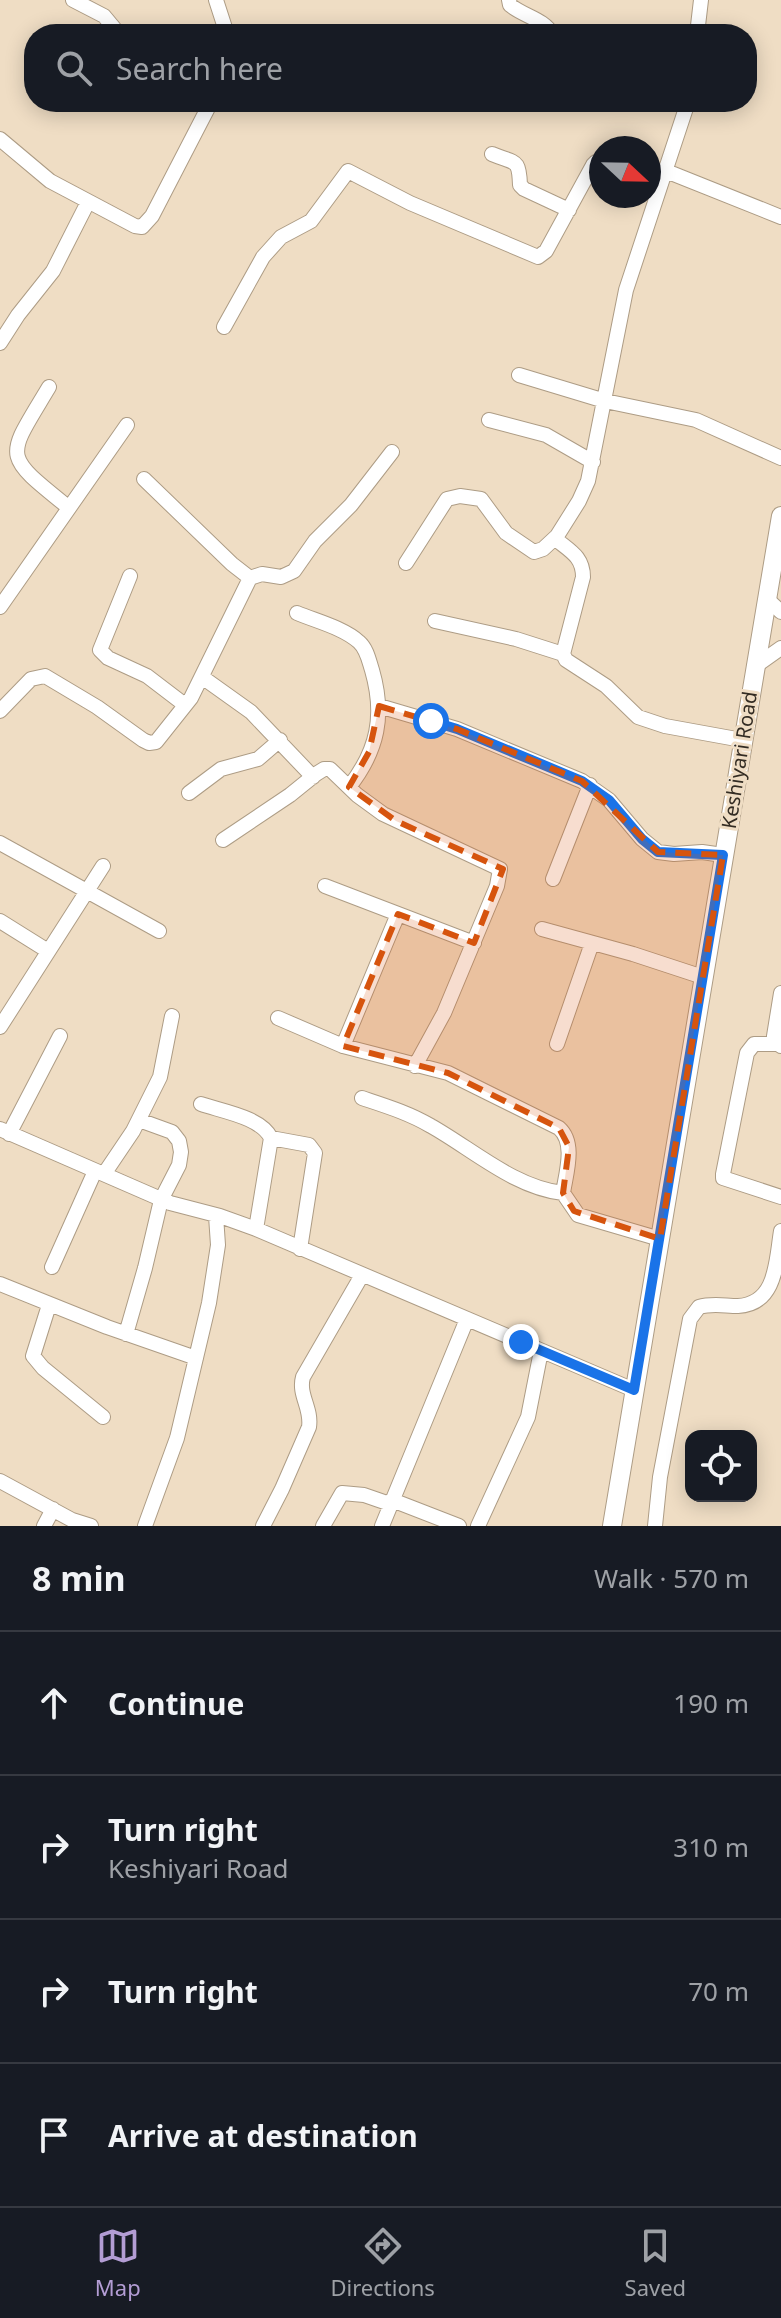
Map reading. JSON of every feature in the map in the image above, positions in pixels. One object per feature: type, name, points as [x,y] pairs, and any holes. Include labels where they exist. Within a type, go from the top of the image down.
[{"type":"main road","name":"Keshiyari Road","points":[[612,1526],[781,516]]},
{"type":"street","points":[[73,0],[104,16],[111,24]]},
{"type":"street","points":[[216,0],[224,24]]},
{"type":"street","points":[[509,0],[515,10],[544,24]]},
{"type":"street","points":[[698,24],[701,0]]},
{"type":"street","points":[[0,139],[50,181],[142,227],[152,216],[206,112]]},
{"type":"street","points":[[661,174],[684,112]]},
{"type":"street","points":[[492,154],[518,164],[521,168],[520,185],[524,189],[569,210]]},
{"type":"street","points":[[224,327],[263,257],[281,237],[311,221],[348,171],[410,203],[538,257],[546,251],[589,172]]},
{"type":"street","points":[[661,180],[781,217]]},
{"type":"street","points":[[0,343],[53,271],[88,202]]},
{"type":"street","points":[[406,563],[447,499],[453,496],[481,499],[506,533],[534,552],[543,549],[557,536],[579,501],[593,462],[626,290],[650,208]]},
{"type":"street","points":[[519,375],[605,401],[696,420],[781,458]]},
{"type":"street","points":[[49,387],[20,436],[15,454],[30,475],[68,507]]},
{"type":"street","points":[[489,420],[554,438],[593,462]]},
{"type":"street","points":[[0,607],[127,425]]},
{"type":"street","points":[[0,711],[31,679],[45,676],[149,743],[160,738],[202,677],[250,578],[262,574],[281,577],[294,571],[315,541],[351,505],[392,452]]},
{"type":"street","points":[[144,479],[250,578]]},
{"type":"street","points":[[557,536],[558,541],[579,558],[583,566],[583,577],[563,654],[566,660],[606,686],[638,717],[665,726],[742,740]]},
{"type":"street","points":[[130,576],[100,650],[108,658],[137,670],[185,705]]},
{"type":"street","points":[[766,598],[781,612]]},
{"type":"street","points":[[297,613],[359,642],[368,657],[379,706],[379,722],[359,774],[349,787]]},
{"type":"street","points":[[435,621],[516,639],[563,654]]},
{"type":"street","points":[[754,667],[781,648]]},
{"type":"street","points":[[202,677],[251,712],[313,777]]},
{"type":"street","points":[[379,706],[457,729],[590,785],[609,800],[642,839],[658,852],[723,855]]},
{"type":"street","points":[[189,793],[221,769],[258,759],[280,740]]},
{"type":"street","points":[[223,840],[324,769],[330,769],[374,809],[500,869],[497,886],[444,1013],[415,1066]]},
{"type":"street","points":[[553,879],[590,785]]},
{"type":"street","points":[[0,843],[159,931]]},
{"type":"street","points":[[0,1027],[103,866]]},
{"type":"street","points":[[325,886],[474,943]]},
{"type":"street","points":[[343,1046],[398,914]]},
{"type":"street","points":[[0,921],[48,951]]},
{"type":"street","points":[[542,929],[703,977]]},
{"type":"street","points":[[557,1044],[592,943]]},
{"type":"street","points":[[779,1045],[774,1036],[781,993]]},
{"type":"street","points":[[52,1267],[100,1172],[139,1120],[160,1077],[172,1016]]},
{"type":"street","points":[[278,1018],[343,1046],[448,1073],[564,1131],[569,1147],[563,1193],[578,1215],[660,1239]]},
{"type":"street","points":[[60,1036],[4,1131],[161,1200],[256,1229],[634,1390]]},
{"type":"street","points":[[779,1045],[754,1044],[747,1053],[723,1178],[733,1184],[781,1197]]},
{"type":"street","points":[[362,1098],[421,1121],[536,1188],[563,1193]]},
{"type":"street","points":[[201,1104],[264,1127],[271,1138],[256,1229]]},
{"type":"street","points":[[126,1334],[161,1200],[179,1165],[179,1141],[172,1132],[139,1120]]},
{"type":"street","points":[[271,1138],[309,1145],[315,1153],[300,1249]]},
{"type":"street","points":[[145,1526],[170,1464],[196,1358],[216,1265],[216,1216]]},
{"type":"street","points":[[655,1526],[660,1477],[690,1319],[699,1307],[751,1304],[765,1293],[773,1280],[781,1231]]},
{"type":"street","points":[[263,1526],[309,1427],[311,1416],[302,1392],[303,1377],[362,1275]]},
{"type":"street","points":[[0,1284],[196,1358]]},
{"type":"street","points":[[49,1305],[34,1349],[35,1361],[103,1417]]},
{"type":"street","points":[[382,1526],[467,1319]]},
{"type":"street","points":[[478,1526],[528,1417],[541,1351]]},
{"type":"street","points":[[0,1481],[72,1520],[91,1526]]},
{"type":"street","points":[[323,1526],[342,1493],[391,1502],[459,1526]]},
{"type":"street","points":[[44,1526],[53,1509]]},
{"type":"highlighted area","points":[[379,706],[457,729],[582,781],[658,852],[723,855],[660,1239],[574,1211],[563,1193],[569,1147],[559,1128],[448,1073],[343,1046],[398,914],[474,943],[503,869],[396,821],[349,787],[369,752]]},
{"type":"route","points":[[431,721],[582,781],[609,800],[642,839],[658,852],[723,855],[634,1390],[521,1342]]}]
